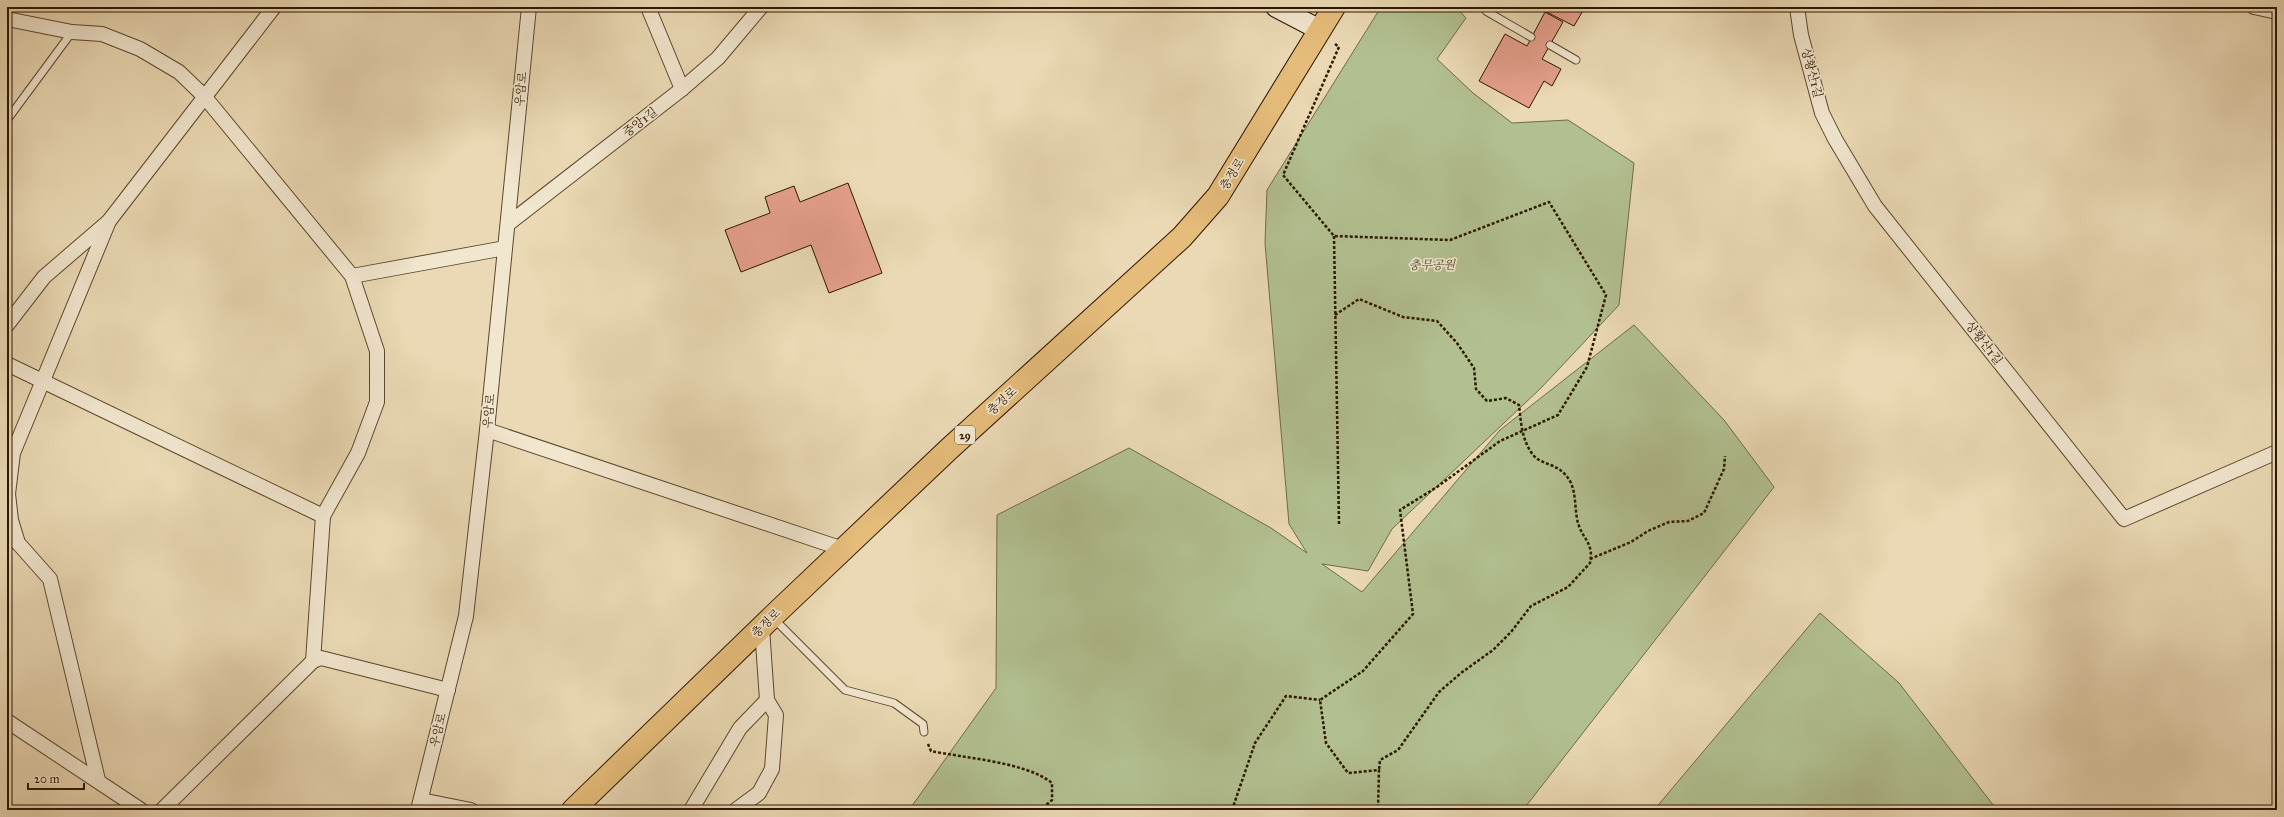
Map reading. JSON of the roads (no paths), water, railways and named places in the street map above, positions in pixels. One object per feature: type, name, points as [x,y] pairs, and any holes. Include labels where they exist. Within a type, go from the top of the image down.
[{"type":"main road","name":"충정로","points":[[573,810],[843,549],[949,449],[1182,237],[1218,196],[1334,7]]},
{"type":"street","points":[[7,325],[44,276],[109,221],[274,7]]},
{"type":"street","name":"우암로","points":[[419,805],[466,616],[487,430],[530,7]]},
{"type":"street","points":[[648,7],[682,89]]},
{"type":"street","name":"중앙1길","points":[[508,224],[682,89],[718,58],[761,7]]},
{"type":"street","points":[[1276,7],[1320,30]]},
{"type":"street","name":"상황산1길","points":[[1797,7],[1801,34],[1822,114],[1835,139],[1875,206],[2124,519],[2277,452]]},
{"type":"street","points":[[2254,7],[2277,12]]},
{"type":"street","points":[[7,19],[72,32],[102,34],[140,49],[179,72],[204,96],[352,276],[377,351],[377,402],[358,453],[323,516],[313,661]]},
{"type":"street","points":[[98,780],[50,579],[18,543],[11,520],[8,494],[13,453],[109,221]]},
{"type":"street","points":[[352,276],[505,248]]},
{"type":"street","points":[[7,364],[323,516]]},
{"type":"street","points":[[487,430],[843,549]]},
{"type":"street","points":[[736,810],[758,793],[772,769],[776,715],[767,700],[767,622]]},
{"type":"street","points":[[162,810],[313,661],[321,658],[448,690]]},
{"type":"street","points":[[691,810],[740,728],[767,700]]},
{"type":"street","points":[[7,721],[141,810]]},
{"type":"street","points":[[419,805],[471,810]]},
{"type":"lane","points":[[1487,7],[1486,11],[1531,37]]},
{"type":"lane","points":[[7,120],[72,32]]},
{"type":"lane","points":[[1550,45],[1576,60]]},
{"type":"lane","points":[[767,622],[845,690],[894,703],[922,724],[924,732]]},
{"type":"park label","name":"충무공원","points":[[1432,265]]}]
